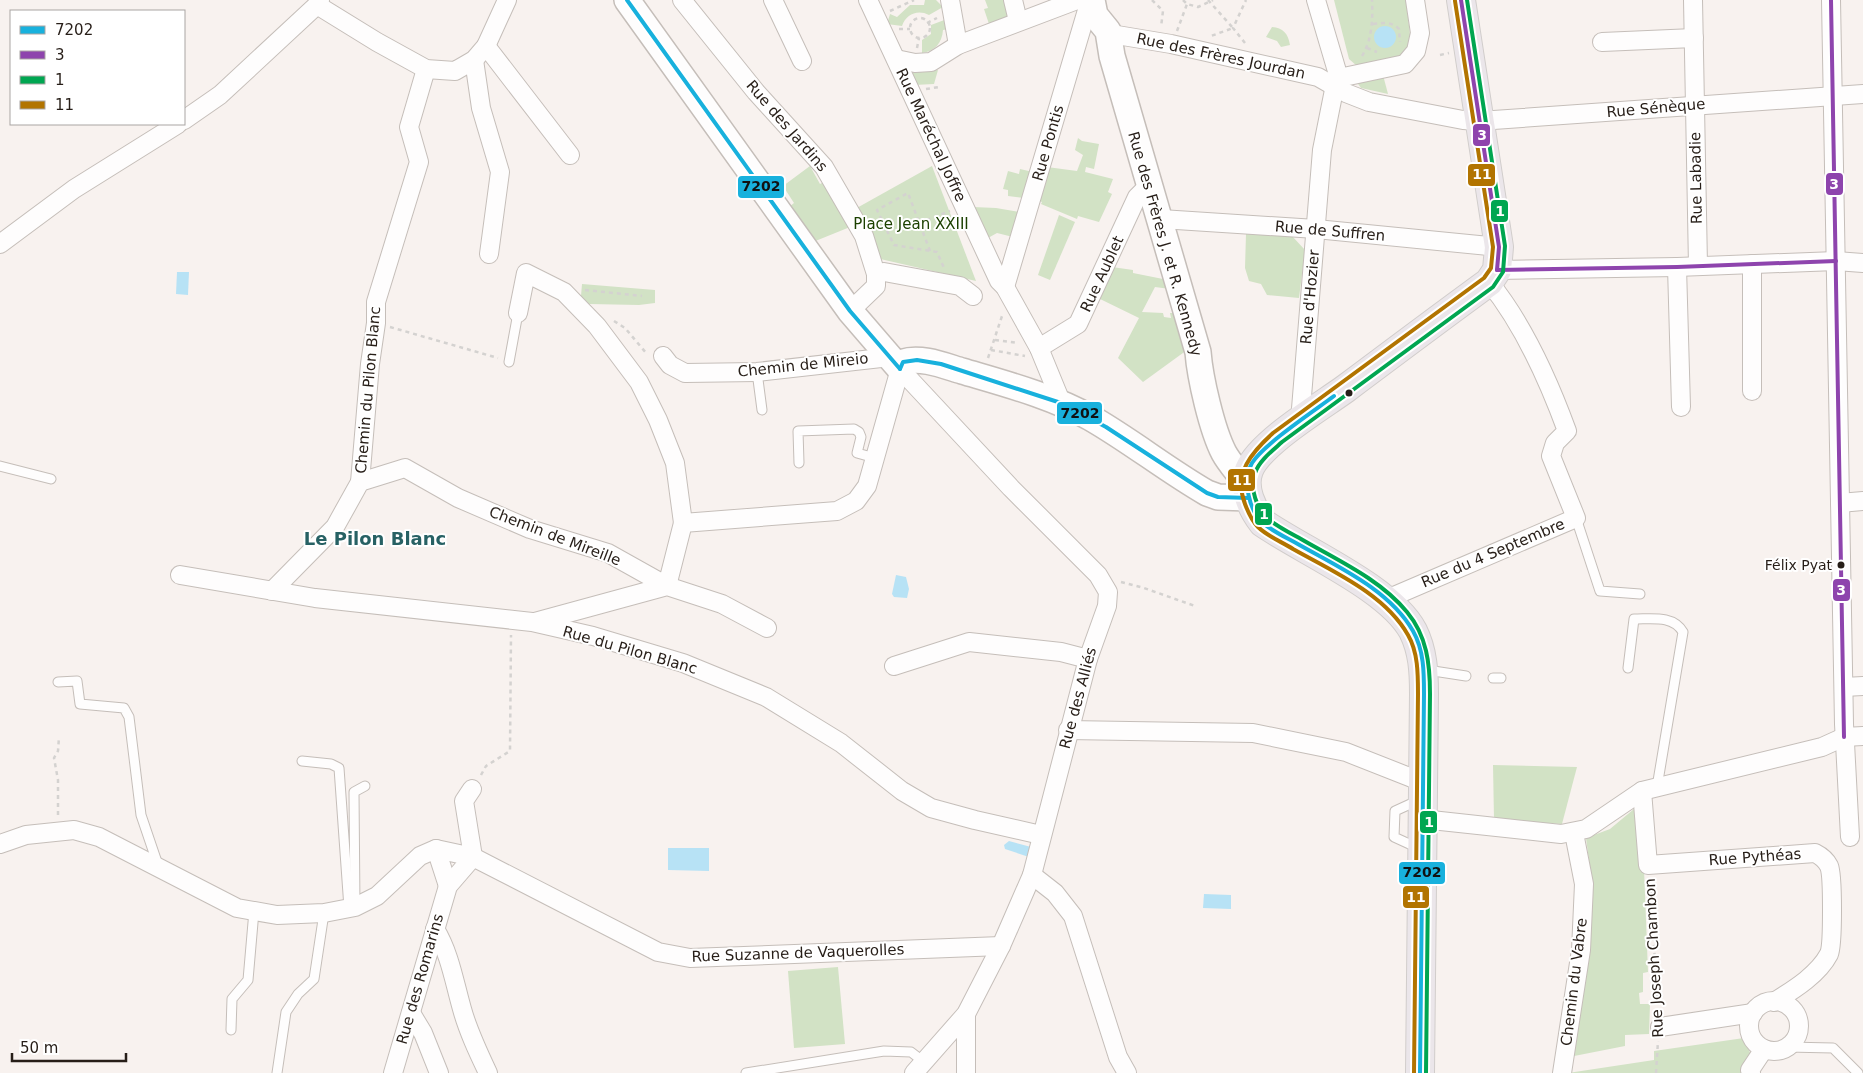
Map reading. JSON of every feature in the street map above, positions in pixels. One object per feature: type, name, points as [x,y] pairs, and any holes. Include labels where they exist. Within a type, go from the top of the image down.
[{"type":"main road","points":[[1420,1073],[1424,670],[1421,652],[1413,631],[1387,599],[1264,522],[1255,512],[1248,491],[1249,471],[1257,456],[1495,266],[1479,121],[1461,0]]},
{"type":"street","points":[[185,119],[220,95],[318,3],[377,42],[426,69],[455,71],[474,60],[486,46],[507,0]]},
{"type":"street","points":[[627,0],[850,311],[895,363],[1011,488],[1098,576],[1103,584]]},
{"type":"street","name":"Rue des Jardins","points":[[682,0],[756,92],[824,167],[857,222],[876,274]]},
{"type":"street","points":[[773,0],[802,61]]},
{"type":"street","name":"Rue Maréchal Joffre","points":[[868,0],[999,281],[1006,287],[1035,352]]},
{"type":"street","points":[[950,0],[958,45]]},
{"type":"street","points":[[1013,0],[1018,20]]},
{"type":"street","points":[[896,59],[915,63],[931,62],[958,45],[1018,20],[1077,0]]},
{"type":"street","name":"Rue des Frères J. et R. Kennedy","points":[[1091,0],[1095,15],[1108,31],[1112,56],[1149,185],[1161,219],[1198,352],[1199,369],[1219,442],[1248,491]]},
{"type":"street","name":"Rue Pontis","points":[[1006,287],[1091,0]]},
{"type":"street","points":[[1316,0],[1337,81],[1406,64],[1416,51],[1420,33],[1416,0]]},
{"type":"street","name":"Rue Labadie","points":[[1693,0],[1698,266]]},
{"type":"street","points":[[1831,0],[1844,737],[1847,751],[1850,837]]},
{"type":"street","name":"Rue des Frères Jourdan","points":[[1108,31],[1117,35],[1173,39],[1264,65],[1337,81],[1346,93],[1369,102],[1479,121]]},
{"type":"street","points":[[1602,42],[1694,38]]},
{"type":"street","points":[[486,46],[570,155]]},
{"type":"street","points":[[474,60],[481,108],[500,172],[489,254]]},
{"type":"street","name":"Chemin du Pilon Blanc","points":[[360,482],[370,364],[376,323],[376,302],[419,162],[409,127],[426,69]]},
{"type":"street","name":"Rue d'Hozier","points":[[1300,421],[1322,150],[1337,81]]},
{"type":"street","name":"Rue Sénèque","points":[[1479,121],[1863,94]]},
{"type":"street","points":[[0,244],[74,189],[176,125]]},
{"type":"street","name":"Rue Aublet","points":[[1035,352],[1078,324],[1137,197],[1149,185]]},
{"type":"street","name":"Rue de Suffren","points":[[1161,219],[1316,229],[1495,266],[1676,267],[1836,261],[1863,263]]},
{"type":"street","points":[[1752,264],[1752,391]]},
{"type":"street","name":"Rue du 4 Septembre","points":[[1387,599],[1576,518],[1551,456],[1555,443],[1567,431],[1550,386],[1502,298],[1495,266]]},
{"type":"street","points":[[1676,267],[1680,407]]},
{"type":"street","points":[[850,311],[876,286],[876,274],[884,272],[960,286],[973,296]]},
{"type":"street","points":[[518,312],[526,273],[564,292],[602,326],[639,382],[676,463],[683,523],[667,586],[532,622]]},
{"type":"street","points":[[1035,352],[1062,404]]},
{"type":"street","name":"Chemin de Mireio","points":[[663,356],[670,365],[685,373],[757,372],[895,363]]},
{"type":"street","points":[[895,363],[909,360],[924,361],[988,379],[1062,404],[1091,418],[1207,493],[1218,497],[1248,491]]},
{"type":"street","points":[[683,523],[838,511],[856,501],[867,486],[875,458],[895,363]]},
{"type":"street","name":"Chemin de Mireille","points":[[360,482],[404,468],[458,498],[530,529],[608,553],[667,586],[722,604],[767,628]]},
{"type":"street","points":[[272,591],[335,527],[360,482]]},
{"type":"street","points":[[1840,504],[1863,502]]},
{"type":"street","name":"Rue du Pilon Blanc","points":[[180,575],[315,598],[532,622],[593,636],[683,663],[757,693],[840,743],[902,791],[932,808],[1041,835]]},
{"type":"street","name":"Rue des Alliés","points":[[919,1067],[966,1014],[1001,946],[1032,875],[1068,730],[1088,659],[1107,606],[1108,592],[1103,584]]},
{"type":"street","points":[[894,666],[969,642],[1061,652],[1088,659]]},
{"type":"street","points":[[1844,687],[1863,686]]},
{"type":"street","points":[[1068,730],[1253,733],[1346,752],[1422,800],[1561,834],[1574,833],[1586,829],[1650,789],[1822,747],[1844,737],[1863,736]]},
{"type":"street","points":[[448,886],[473,858],[464,801],[472,789]]},
{"type":"street","points":[[1648,865],[1650,789]]},
{"type":"street","points":[[0,844],[26,835],[74,830],[99,837],[238,908],[277,915],[324,913],[352,907],[377,896],[420,856],[436,849],[448,886]]},
{"type":"street","name":"Chemin du Vabre","points":[[1562,1073],[1581,950],[1584,884],[1574,833]]},
{"type":"street","name":"Rue Suzanne de Vaquerolles","points":[[436,849],[473,858],[658,952],[690,958],[1001,946]]},
{"type":"street","name":"Rue Pythéas","points":[[1648,865],[1815,853],[1822,856],[1829,866],[1833,938],[1829,954],[1796,989],[1774,1002]]},
{"type":"street","points":[[1032,875],[1055,894],[1074,916],[1118,1057],[1127,1073]]},
{"type":"street","name":"Rue des Romarins","points":[[393,1073],[448,886]]},
{"type":"street","points":[[435,929],[445,946],[476,1049],[488,1073]]},
{"type":"street","points":[[1774,1002],[1789,1007],[1798,1019],[1797,1035],[1787,1047],[1772,1051],[1764,1049],[1757,1044],[1749,1029],[1753,1013],[1758,1007],[1774,1002]]},
{"type":"street","points":[[411,1013],[423,1033],[439,1073]]},
{"type":"street","points":[[1660,1027],[1753,1013]]},
{"type":"street","points":[[966,1014],[966,1073]]},
{"type":"street","points":[[1751,1073],[1750,1070],[1764,1049]]},
{"type":"lane","points":[[509,362],[518,312]]},
{"type":"lane","points":[[757,372],[762,410]]},
{"type":"lane","points":[[799,463],[798,431],[854,429],[859,432],[861,437],[857,454],[875,458]]},
{"type":"lane","points":[[0,466],[51,479]]},
{"type":"lane","points":[[1576,518],[1600,591],[1640,594]]},
{"type":"lane","points":[[1628,668],[1634,619],[1669,620],[1678,624],[1683,632],[1650,789]]},
{"type":"lane","points":[[1424,670],[1466,676]]},
{"type":"lane","points":[[58,682],[77,681],[80,704],[124,708],[129,716],[141,815],[159,868]]},
{"type":"lane","points":[[302,761],[332,764],[340,768],[352,907]]},
{"type":"lane","points":[[352,907],[354,792],[365,786]]},
{"type":"lane","points":[[231,1030],[232,999],[248,980],[254,911]]},
{"type":"lane","points":[[277,1073],[286,1012],[298,994],[314,979],[324,913]]},
{"type":"lane","points":[[1787,1047],[1833,1048],[1858,1073]]},
{"type":"lane","points":[[746,1073],[884,1051],[911,1052],[919,1067]]},
{"type":"path","points":[[876,17],[914,0]]},
{"type":"path","points":[[1152,0],[1163,11],[1161,28],[1173,39],[1187,4]]},
{"type":"path","points":[[1183,0],[1187,4],[1198,7],[1213,0]]},
{"type":"path","points":[[1233,28],[1246,0]]},
{"type":"path","points":[[1360,58],[1367,48],[1373,24],[1372,0]]},
{"type":"path","points":[[1209,2],[1264,65]]},
{"type":"path","points":[[919,18],[926,20],[929,32],[924,37],[919,38],[913,34],[910,23],[919,18]]},
{"type":"path","points":[[1373,24],[1387,22],[1394,24],[1399,29],[1400,41],[1398,46]]},
{"type":"path","points":[[1367,48],[1382,52]]},
{"type":"path","points":[[930,251],[908,193],[877,210],[894,245],[930,251],[937,252],[944,268]]},
{"type":"path","points":[[919,223],[952,210]]},
{"type":"path","points":[[564,292],[579,289],[642,296]]},
{"type":"path","points":[[1002,314],[991,351],[1035,352]]},
{"type":"path","points":[[602,326],[613,321],[625,328],[645,352]]},
{"type":"path","points":[[376,323],[509,362]]},
{"type":"path","points":[[995,340],[1018,343]]},
{"type":"path","points":[[1103,584],[1113,580],[1144,588],[1195,606]]},
{"type":"path","points":[[472,789],[486,766],[510,751],[511,633],[532,622]]},
{"type":"path","points":[[58,832],[58,780],[54,758],[58,751],[59,737]]},
{"type":"path","name":"Rue Joseph Chambon","points":[[1648,865],[1660,1027],[1656,1073]]},
{"type":"green space","points":[[925,0],[936,0],[943,7],[929,15],[921,12],[913,14],[906,18],[902,26],[887,24],[890,14],[897,17],[910,5],[924,5]]},
{"type":"green space","points":[[985,0],[1008,0],[1012,19],[990,27],[984,9],[988,8]]},
{"type":"green space","points":[[1334,0],[1406,0],[1411,43],[1409,54],[1357,66],[1349,59]]},
{"type":"green space","points":[[947,19],[949,29],[943,30],[937,46],[922,53],[922,40],[931,34],[931,25]]},
{"type":"green space","points":[[1272,27],[1284,32],[1288,37],[1290,45],[1281,47],[1277,41],[1266,37]]},
{"type":"green space","points":[[938,70],[934,84],[914,85],[909,73]]},
{"type":"green space","points":[[1383,75],[1388,94],[1361,88],[1356,81]]},
{"type":"green space","points":[[1078,138],[1082,141],[1099,144],[1094,169],[1086,167],[1085,172],[1113,179],[1108,192],[1112,194],[1099,222],[1078,216],[1077,219],[1041,204],[1042,202],[1037,200],[1047,167],[1077,171],[1083,155],[1075,150]]},
{"type":"green space","points":[[810,166],[820,184],[828,180],[855,225],[813,242],[789,207],[794,203],[783,186]]},
{"type":"green space","name":"Place Jean XXIII","points":[[932,166],[976,281],[876,258],[855,209]]},
{"type":"green space","points":[[1020,169],[1033,172],[1024,198],[1008,196],[1008,190],[1003,189],[1008,171],[1019,174]]},
{"type":"green space","points":[[973,207],[1020,212],[1013,237],[997,233],[988,238]]},
{"type":"green space","points":[[1059,215],[1075,222],[1050,280],[1038,275]]},
{"type":"green space","points":[[1246,234],[1292,236],[1305,250],[1299,298],[1267,295],[1261,284],[1249,281],[1245,268]]},
{"type":"green space","points":[[1112,267],[1133,270],[1133,273],[1168,280],[1170,289],[1155,287],[1142,312],[1163,313],[1164,317],[1171,318],[1170,313],[1177,313],[1187,350],[1143,382],[1118,358],[1139,318],[1098,298]]},
{"type":"green space","points":[[582,284],[655,290],[655,303],[639,305],[589,304],[581,296]]},
{"type":"green space","points":[[1493,765],[1577,767],[1562,824],[1494,820]]},
{"type":"green space","points":[[1634,809],[1642,817],[1648,972],[1643,973],[1643,992],[1639,993],[1640,1004],[1650,1004],[1649,1034],[1625,1035],[1625,1046],[1569,1057],[1591,876],[1586,838],[1610,829]]},
{"type":"green space","points":[[838,967],[845,1044],[794,1048],[788,971]]},
{"type":"green space","points":[[1744,1038],[1751,1055],[1745,1073],[1568,1073],[1654,1060],[1654,1051]]},
{"type":"water","points":[[1385,26],[1393,29],[1396,37],[1393,45],[1385,48],[1377,45],[1374,37],[1377,29]]},
{"type":"water","points":[[177,272],[189,272],[188,295],[176,294]]},
{"type":"water","points":[[896,575],[906,577],[909,589],[907,598],[894,597],[892,594]]},
{"type":"water","points":[[1009,841],[1031,847],[1029,857],[1005,849],[1004,845]]},
{"type":"water","points":[[668,848],[709,848],[709,871],[668,870]]},
{"type":"water","points":[[1204,894],[1231,895],[1231,909],[1203,908]]},
{"type":"transit line","name":"7202","points":[[627,0],[850,311],[900,369]]},
{"type":"transit line","name":"3","points":[[1461,0],[1499,247],[1497,270]]},
{"type":"transit line","name":"1","points":[[1426,1073],[1430,694],[1426,651],[1414,621],[1396,600],[1357,571],[1268,519],[1257,504],[1253,479],[1266,456],[1282,442],[1493,287],[1503,272],[1505,246],[1467,0]]},
{"type":"transit line","name":"3","points":[[1831,0],[1844,737]]},
{"type":"transit line","name":"11","points":[[1414,1073],[1418,694],[1414,649],[1408,635],[1398,620],[1372,596],[1258,527],[1250,516],[1245,504],[1241,482],[1243,473],[1252,456],[1273,433],[1484,278],[1491,268],[1493,247],[1455,1]]},
{"type":"transit line","name":"3","points":[[1497,270],[1677,267],[1836,261]]},
{"type":"transit line","name":"7202","points":[[900,369],[903,362],[917,360],[941,364],[1061,403],[1106,427],[1207,493],[1218,497],[1249,498]]},
{"type":"transit line","name":"7202","points":[[1334,396],[1278,437],[1258,455],[1249,470],[1248,495],[1254,511],[1270,529],[1344,570],[1376,591],[1403,616],[1417,638],[1421,654],[1424,694],[1420,1073]]},
{"type":"place","name":"Félix Pyat","points":[[1841,565]]},
{"type":"district","name":"Le Pilon Blanc","points":[[375,538]]}]
